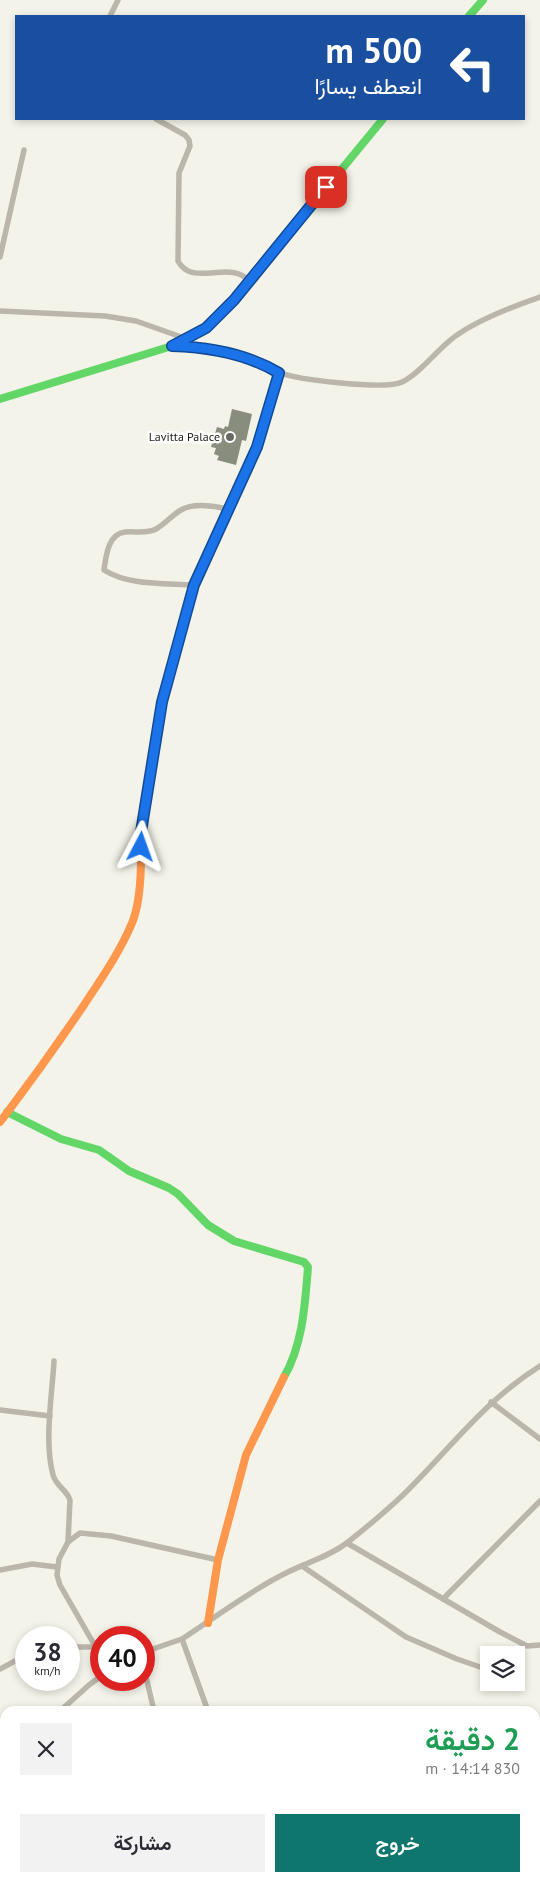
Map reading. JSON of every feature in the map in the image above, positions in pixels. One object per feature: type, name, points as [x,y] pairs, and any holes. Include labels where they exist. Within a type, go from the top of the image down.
[{"type":"street","points":[[110,15],[118,0]]},
{"type":"street","points":[[471,15],[483,0]]},
{"type":"street","points":[[158,120],[185,135],[189,140],[190,146],[179,173],[178,261],[185,271],[193,273],[235,273],[245,276],[249,281]]},
{"type":"street","points":[[0,400],[172,346],[206,328],[249,281],[382,120]]},
{"type":"street","points":[[0,257],[24,150]]},
{"type":"street","points":[[172,346],[230,353],[265,364],[279,373],[345,383],[381,385],[401,383],[411,377],[457,335],[515,307],[540,298]]},
{"type":"street","points":[[0,311],[104,316],[136,321],[187,339]]},
{"type":"street","points":[[0,1122],[41,1068],[93,991],[123,942],[132,921],[141,876],[141,832],[162,702],[194,585],[257,447],[279,373]]},
{"type":"street","points":[[194,585],[121,578],[111,574],[104,570],[105,560],[112,540],[123,532],[146,532],[156,529],[180,510],[188,507],[199,505],[230,509]]},
{"type":"street","points":[[7,1112],[61,1139],[99,1150],[129,1171],[169,1188],[178,1194],[208,1225],[227,1237],[304,1262],[308,1267],[305,1310],[298,1343],[289,1368],[246,1455],[218,1560],[208,1623]]},
{"type":"street","points":[[54,1361],[50,1416],[52,1470],[57,1484],[70,1500],[68,1542],[57,1567],[60,1585],[90,1634]]},
{"type":"street","points":[[155,1648],[182,1639],[208,1623],[235,1602],[347,1543],[403,1495],[491,1402],[518,1380],[540,1366]]},
{"type":"street","points":[[491,1402],[540,1440]]},
{"type":"street","points":[[0,1410],[50,1416]]},
{"type":"street","points":[[443,1599],[540,1501]]},
{"type":"street","points":[[68,1542],[75,1535],[85,1533],[112,1536],[218,1560]]},
{"type":"street","points":[[347,1543],[527,1646],[540,1645]]},
{"type":"street","points":[[0,1570],[32,1564],[57,1567]]},
{"type":"street","points":[[302,1566],[406,1637],[480,1667]]},
{"type":"street","points":[[182,1639],[206,1706]]},
{"type":"street","points":[[0,1669],[15,1661]]},
{"type":"street","points":[[66,1706],[90,1684]]},
{"type":"street","points":[[149,1691],[153,1706]]},
{"type":"building","name":"Lavitta Palace","points":[[232,409],[252,414],[246,441],[242,440],[236,465],[217,460],[219,456],[214,454],[216,448],[211,447],[217,427],[224,429],[225,426],[228,427]]},
{"type":"traffic: fast","points":[[470,15],[483,0]]},
{"type":"traffic: fast","points":[[0,399],[172,346],[206,328],[234,300],[382,120]]},
{"type":"traffic: fast","points":[[141,856],[141,833],[162,702],[194,585],[217,534]]},
{"type":"traffic: fast","points":[[7,1112],[61,1139],[99,1150],[129,1171],[169,1188],[178,1194],[208,1225],[234,1241],[304,1262],[308,1267],[302,1324],[295,1351],[284,1377]]},
{"type":"traffic: slow","points":[[217,534],[257,447],[279,373]]},
{"type":"traffic: slow","points":[[0,1122],[74,1020],[122,944],[137,907],[141,856]]},
{"type":"traffic: slow","points":[[208,1623],[218,1560],[246,1455],[284,1377]]},
{"type":"place","name":"Lavitta Palace","points":[[230,437]]},
{"type":"route","points":[[141,847],[141,832],[162,702],[194,585],[257,447],[279,373],[265,364],[230,353],[172,346],[206,328],[234,300],[326,187]]}]
